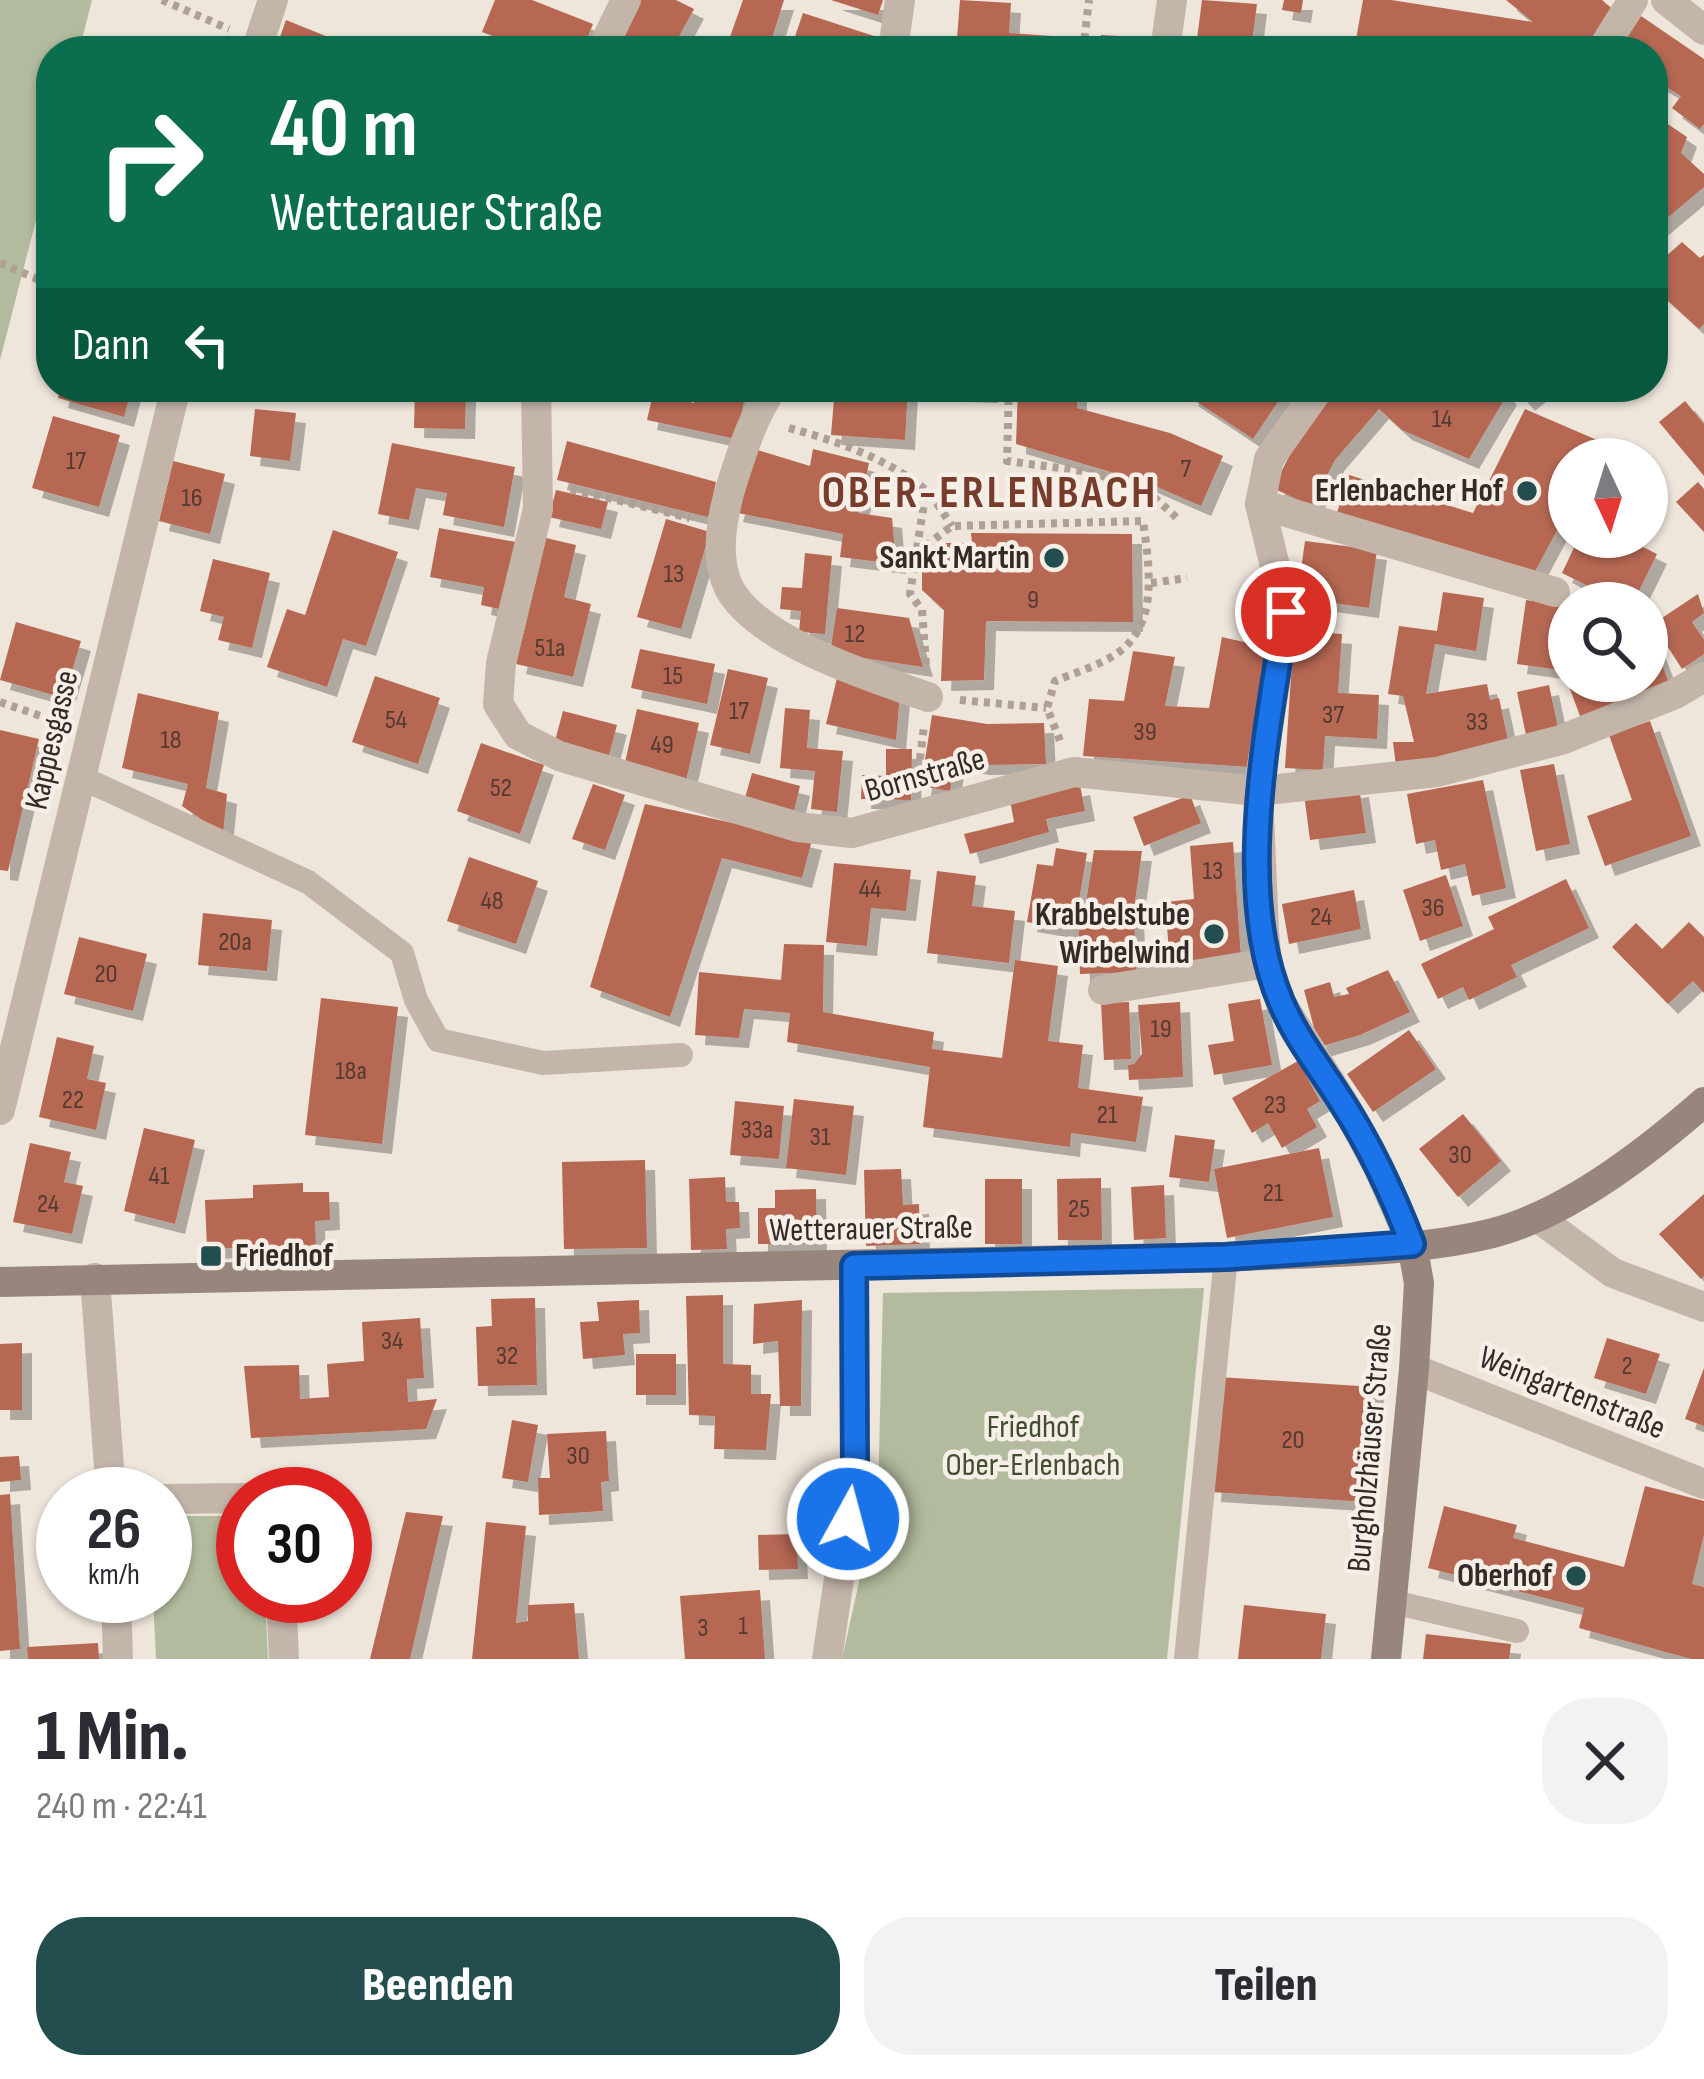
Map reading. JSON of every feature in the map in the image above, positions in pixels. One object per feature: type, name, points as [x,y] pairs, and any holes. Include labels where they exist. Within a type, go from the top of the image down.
[{"type":"street","points":[[260,36],[273,0]]},
{"type":"street","points":[[608,36],[626,0]]},
{"type":"street","points":[[895,36],[900,0]]},
{"type":"street","points":[[1167,36],[1172,0]]},
{"type":"street","points":[[1610,36],[1633,0]]},
{"type":"street","points":[[1666,0],[1704,30]]},
{"type":"street","name":"Kappesgasse","points":[[0,1110],[172,402]]},
{"type":"street","name":"Bornstraße","points":[[537,402],[538,509],[501,663],[499,704],[518,735],[611,774],[798,827],[852,833],[1074,772],[1258,790],[1437,772],[1561,740],[1675,694],[1704,677]]},
{"type":"street","points":[[763,402],[753,418],[719,526],[728,586],[747,609],[818,658],[928,698]]},
{"type":"street","points":[[1309,402],[1269,459],[1261,504],[1286,612],[1258,790],[1267,963],[1281,1003],[1358,1128],[1412,1244]]},
{"type":"street","points":[[1261,504],[1548,590]]},
{"type":"street","points":[[1103,990],[1267,963]]},
{"type":"street","name":"Wetterauer Straße","points":[[0,1282],[1226,1257],[1412,1244],[1494,1233],[1537,1217],[1588,1189],[1704,1102]]},
{"type":"street","points":[[1537,1217],[1613,1273],[1704,1307]]},
{"type":"street","name":"Burgholzhäuser Straße","points":[[1386,1659],[1414,1369],[1419,1283],[1412,1244]]},
{"type":"street","points":[[827,1659],[855,1472],[854,1266]]},
{"type":"street","points":[[95,1278],[109,1467]]},
{"type":"street","name":"Weingartenstraße","points":[[1414,1369],[1704,1484]]},
{"type":"street","points":[[117,1623],[118,1659]]},
{"type":"street","points":[[282,1623],[284,1659]]},
{"type":"lane","points":[[80,777],[308,882],[402,953],[416,1000],[438,1040],[543,1063],[681,1055]]},
{"type":"lane","points":[[1186,1659],[1226,1257]]},
{"type":"lane","points":[[1393,1602],[1517,1630]]},
{"type":"path","points":[[162,0],[236,36]]},
{"type":"path","points":[[1085,36],[1089,0]]},
{"type":"path","points":[[0,263],[36,279]]},
{"type":"path","points":[[1009,402],[1007,461],[1082,471],[1142,486],[1178,520]]},
{"type":"path","points":[[753,418],[828,439],[892,468],[926,490],[952,526]]},
{"type":"path","points":[[540,481],[719,526]]},
{"type":"path","points":[[913,814],[928,698],[922,610],[910,594],[926,490]]},
{"type":"path","points":[[916,553],[952,526],[1143,521],[1151,583],[1139,628],[1118,653],[1054,681],[1047,708],[1074,772]]},
{"type":"path","points":[[1151,583],[1187,578]]},
{"type":"path","points":[[928,698],[1047,708]]},
{"type":"path","points":[[0,702],[89,733]]},
{"type":"green space","points":[[0,0],[92,0],[83,36],[36,36],[36,220],[0,360]]},
{"type":"green space","name":"Friedhof Ober-Erlenbach","points":[[1204,1288],[1167,1659],[842,1659],[878,1496],[883,1293]]},
{"type":"green space","points":[[192,1516],[216,1516],[216,1623],[266,1623],[268,1659],[156,1659],[154,1623],[192,1623]]},
{"type":"building","points":[[495,0],[532,0],[593,24],[588,36],[492,36],[482,32]]},
{"type":"building","points":[[639,0],[676,0],[694,9],[679,36],[621,36]]},
{"type":"building","points":[[743,0],[784,0],[773,36],[730,36]]},
{"type":"building","points":[[831,0],[883,0],[878,15]]},
{"type":"building","points":[[960,0],[1011,3],[1009,33],[1052,36],[957,36]]},
{"type":"building","points":[[1202,0],[1257,4],[1253,36],[1197,36]]},
{"type":"building","points":[[1284,0],[1303,0],[1301,13],[1282,10]]},
{"type":"building","points":[[1363,0],[1533,22],[1506,0],[1602,0],[1616,12],[1596,36],[1357,36]]},
{"type":"building","points":[[803,13],[874,36],[795,36]]},
{"type":"building","points":[[1641,16],[1704,59],[1704,124],[1700,129],[1672,108],[1681,96],[1668,88],[1668,36],[1628,36]]},
{"type":"building","points":[[286,20],[326,36],[280,36]]},
{"type":"building","points":[[1668,124],[1687,137],[1681,153],[1704,174],[1704,187],[1668,217]]},
{"type":"building","points":[[1682,242],[1700,258],[1704,255],[1704,324],[1699,329],[1668,301],[1668,254]]},
{"type":"building","points":[[1685,401],[1704,424],[1704,476],[1659,422]]},
{"type":"building","points":[[72,402],[128,402],[124,417]]},
{"type":"building","points":[[415,402],[466,402],[465,429],[414,428]]},
{"type":"building","points":[[651,402],[744,402],[736,439],[647,420]]},
{"type":"building","points":[[834,402],[907,402],[905,440],[831,435]]},
{"type":"building","points":[[1017,402],[1077,402],[1077,408],[1170,433],[1223,456],[1201,506],[1148,483],[1016,444]]},
{"type":"building","points":[[1197,402],[1278,402],[1253,439]]},
{"type":"building","points":[[1323,402],[1503,402],[1469,459],[1402,430],[1379,409],[1335,460],[1311,506],[1273,488],[1304,427]]},
{"type":"building","points":[[255,409],[296,413],[290,461],[250,456]]},
{"type":"building","name":"Erlenbacher Hof","points":[[1525,409],[1592,438],[1548,438],[1548,547],[1532,577],[1335,519],[1349,475],[1473,513]]},
{"type":"building","points":[[53,416],[120,435],[99,507],[32,488]]},
{"type":"building","points":[[567,441],[716,482],[708,517],[557,480]]},
{"type":"building","points":[[392,443],[515,467],[504,527],[443,515],[447,493],[416,488],[409,520],[378,514]]},
{"type":"building","points":[[751,448],[810,466],[813,449],[869,463],[858,513],[892,518],[896,564],[840,557],[843,534],[733,512]]},
{"type":"building","points":[[173,461],[225,474],[210,534],[159,521]]},
{"type":"building","points":[[1698,482],[1704,489],[1704,532],[1676,502]]},
{"type":"building","points":[[556,490],[608,502],[601,529],[549,517]]},
{"type":"building","points":[[666,519],[710,532],[681,629],[637,617]]},
{"type":"building","points":[[439,528],[516,542],[504,610],[481,605],[484,587],[430,577]]},
{"type":"building","points":[[333,530],[398,552],[366,646],[343,639],[327,687],[267,667],[287,609],[305,615]]},
{"type":"building","points":[[971,533],[1132,534],[1133,622],[986,621],[984,680],[941,681],[944,610],[922,590],[922,560],[945,543],[972,543]]},
{"type":"building","points":[[546,538],[576,545],[564,597],[591,604],[573,677],[516,664]]},
{"type":"building","points":[[1305,541],[1377,550],[1369,608],[1297,598]]},
{"type":"building","points":[[805,553],[832,556],[825,634],[799,632],[801,611],[780,609],[782,587],[802,588]]},
{"type":"building","points":[[1569,558],[1655,558],[1643,582],[1580,582],[1562,573]]},
{"type":"building","points":[[213,559],[270,573],[252,648],[218,640],[224,617],[200,611]]},
{"type":"building","points":[[1443,592],[1484,598],[1476,651],[1435,644],[1426,694],[1487,684],[1490,700],[1499,698],[1509,745],[1396,766],[1393,742],[1414,742],[1403,696],[1388,694],[1399,626],[1437,631]]},
{"type":"building","points":[[1698,594],[1704,613],[1692,622],[1704,640],[1704,654],[1682,669],[1668,647],[1668,614]]},
{"type":"building","points":[[1526,600],[1548,603],[1548,668],[1517,664]]},
{"type":"building","points":[[837,608],[909,618],[923,667],[830,653]]},
{"type":"building","points":[[16,622],[81,641],[64,698],[0,680]]},
{"type":"building","points":[[1294,631],[1342,634],[1338,693],[1379,695],[1377,739],[1325,736],[1323,770],[1285,768]]},
{"type":"building","points":[[1222,637],[1270,648],[1250,767],[1083,756],[1089,699],[1124,701],[1133,651],[1175,657],[1165,706],[1209,708]]},
{"type":"building","points":[[640,649],[715,664],[707,704],[631,688]]},
{"type":"building","points":[[728,669],[768,678],[750,754],[710,745]]},
{"type":"building","points":[[375,676],[440,698],[418,764],[352,742]]},
{"type":"building","points":[[837,678],[900,694],[896,740],[826,724]]},
{"type":"building","points":[[1548,685],[1548,702],[1553,702],[1558,728],[1526,735],[1517,692]]},
{"type":"building","points":[[138,693],[219,712],[206,788],[227,794],[223,834],[182,806],[188,784],[122,768]]},
{"type":"building","points":[[1575,702],[1618,702],[1580,716]]},
{"type":"building","points":[[785,708],[810,710],[807,748],[843,751],[837,812],[811,809],[815,771],[780,768]]},
{"type":"building","points":[[637,709],[699,723],[686,781],[624,767]]},
{"type":"building","points":[[563,711],[617,725],[609,755],[555,741]]},
{"type":"building","points":[[932,715],[987,724],[1044,723],[1046,764],[955,761],[950,791],[921,786]]},
{"type":"building","points":[[1650,721],[1691,836],[1605,866],[1587,816],[1632,800],[1609,735]]},
{"type":"building","points":[[0,730],[39,739],[8,871],[0,870]]},
{"type":"building","points":[[481,743],[544,765],[520,834],[457,811]]},
{"type":"building","points":[[886,749],[912,749],[911,800],[861,799],[862,775],[886,776]]},
{"type":"building","points":[[1554,764],[1570,844],[1536,851],[1520,770]]},
{"type":"building","points":[[752,773],[800,786],[794,811],[745,798]]},
{"type":"building","points":[[1483,780],[1506,888],[1472,896],[1465,864],[1441,870],[1435,840],[1416,844],[1407,794]]},
{"type":"building","points":[[593,784],[625,795],[605,850],[572,839]]},
{"type":"building","points":[[1080,785],[1085,811],[1046,819],[1049,832],[970,854],[964,834],[1014,822],[1010,800]]},
{"type":"building","points":[[1359,787],[1366,833],[1310,840],[1304,794]]},
{"type":"building","points":[[1190,795],[1201,823],[1144,846],[1133,817]]},
{"type":"building","points":[[645,804],[812,840],[802,878],[722,858],[670,1017],[590,987]]},
{"type":"building","points":[[1233,842],[1241,958],[1170,964],[1165,902],[1194,899],[1190,846]]},
{"type":"building","points":[[1056,848],[1087,853],[1074,930],[1027,922],[1037,864],[1053,866]]},
{"type":"building","points":[[1094,850],[1142,851],[1134,909],[1136,972],[1080,974],[1078,910],[1085,910]]},
{"type":"building","points":[[469,857],[538,881],[516,944],[447,921]]},
{"type":"building","points":[[834,863],[911,870],[906,911],[871,908],[867,946],[826,942]]},
{"type":"building","points":[[937,871],[976,876],[972,906],[1015,911],[1009,963],[927,953]]},
{"type":"building","points":[[1446,875],[1463,926],[1420,941],[1403,890]]},
{"type":"building","points":[[1566,879],[1589,928],[1511,965],[1517,977],[1469,1000],[1463,987],[1438,999],[1421,964],[1494,929],[1488,917]]},
{"type":"building","points":[[1354,890],[1361,929],[1289,944],[1282,904]]},
{"type":"building","points":[[203,913],[272,920],[267,971],[198,965]]},
{"type":"building","points":[[1689,922],[1704,937],[1704,993],[1693,981],[1668,1004],[1612,947],[1636,923],[1662,949]]},
{"type":"building","points":[[79,937],[147,954],[133,1011],[64,994]]},
{"type":"building","points":[[784,944],[824,945],[823,1012],[934,1032],[932,1049],[1002,1058],[1015,960],[1058,966],[1048,1041],[1083,1045],[1078,1088],[1143,1097],[1136,1142],[1071,1133],[1070,1147],[923,1127],[930,1067],[787,1042],[790,1013],[744,1009],[739,1038],[695,1035],[699,972],[781,980]]},
{"type":"building","points":[[1388,970],[1410,1012],[1319,1047],[1304,990],[1330,982],[1334,997],[1349,994],[1346,988]]},
{"type":"building","points":[[321,998],[398,1007],[382,1144],[305,1135]]},
{"type":"building","points":[[1260,999],[1272,1065],[1214,1075],[1208,1045],[1234,1041],[1228,1004]]},
{"type":"building","points":[[1129,1002],[1131,1059],[1104,1060],[1101,1003]]},
{"type":"building","points":[[1180,1002],[1183,1077],[1129,1080],[1128,1065],[1142,1054],[1138,1005]]},
{"type":"building","points":[[1409,1030],[1436,1069],[1373,1112],[1347,1074]]},
{"type":"building","points":[[57,1037],[94,1046],[87,1079],[106,1083],[96,1130],[39,1117]]},
{"type":"building","points":[[1298,1061],[1320,1101],[1307,1109],[1317,1127],[1282,1148],[1268,1123],[1252,1133],[1232,1098]]},
{"type":"building","points":[[794,1099],[854,1106],[846,1175],[786,1168]]},
{"type":"building","points":[[735,1101],[784,1106],[779,1159],[730,1155]]},
{"type":"building","points":[[1463,1114],[1501,1161],[1458,1197],[1419,1149]]},
{"type":"building","points":[[144,1128],[195,1140],[175,1224],[124,1211]]},
{"type":"building","points":[[1175,1135],[1215,1140],[1209,1182],[1169,1177]]},
{"type":"building","points":[[30,1143],[71,1152],[64,1182],[83,1186],[72,1234],[13,1222]]},
{"type":"building","points":[[1319,1148],[1333,1217],[1227,1238],[1214,1169]]},
{"type":"building","points":[[645,1160],[647,1248],[564,1249],[562,1162]]},
{"type":"building","points":[[901,1169],[903,1205],[919,1204],[920,1244],[866,1246],[864,1170]]},
{"type":"building","points":[[725,1177],[726,1202],[739,1202],[740,1228],[726,1229],[727,1249],[691,1250],[689,1179]]},
{"type":"building","points":[[1101,1178],[1102,1240],[1058,1240],[1057,1179]]},
{"type":"building","points":[[985,1179],[1022,1179],[1022,1244],[985,1244]]},
{"type":"building","points":[[303,1183],[303,1192],[329,1192],[330,1220],[315,1221],[316,1245],[207,1249],[205,1200],[253,1198],[253,1185]]},
{"type":"building","points":[[1164,1185],[1166,1238],[1134,1240],[1131,1187]]},
{"type":"building","points":[[816,1189],[817,1244],[758,1244],[758,1208],[775,1208],[775,1190]]},
{"type":"building","points":[[1704,1194],[1704,1276],[1701,1279],[1659,1234]]},
{"type":"building","points":[[723,1295],[723,1364],[751,1365],[751,1394],[771,1394],[766,1450],[714,1449],[715,1416],[689,1415],[686,1296]]},
{"type":"building","points":[[535,1298],[537,1385],[478,1386],[476,1327],[492,1326],[491,1299]]},
{"type":"building","points":[[639,1300],[640,1333],[623,1334],[625,1355],[583,1359],[580,1322],[599,1321],[597,1302]]},
{"type":"building","points":[[802,1300],[801,1406],[780,1406],[778,1341],[753,1344],[754,1304]]},
{"type":"building","points":[[420,1318],[424,1378],[407,1379],[408,1402],[437,1399],[426,1429],[251,1438],[244,1366],[299,1365],[300,1399],[329,1397],[327,1364],[364,1361],[362,1322]]},
{"type":"building","points":[[1607,1338],[1660,1354],[1646,1394],[1594,1378]]},
{"type":"building","points":[[22,1343],[22,1410],[0,1410],[0,1344]]},
{"type":"building","points":[[636,1354],[676,1354],[676,1395],[636,1395]]},
{"type":"building","points":[[1704,1368],[1704,1426],[1685,1419]]},
{"type":"building","points":[[1219,1377],[1374,1387],[1367,1502],[1211,1492]]},
{"type":"building","points":[[512,1420],[538,1425],[528,1482],[502,1478]]},
{"type":"building","points":[[606,1431],[609,1481],[601,1482],[603,1511],[539,1515],[538,1478],[550,1478],[547,1434]]},
{"type":"building","points":[[19,1456],[21,1480],[0,1482],[0,1457]]},
{"type":"building","name":"Oberhof","points":[[1645,1486],[1704,1501],[1704,1535],[1692,1584],[1704,1587],[1704,1659],[1579,1628],[1584,1608],[1428,1568],[1444,1506],[1517,1525],[1513,1538],[1624,1567]]},
{"type":"building","points":[[10,1494],[20,1649],[0,1651],[0,1495]]},
{"type":"building","points":[[406,1512],[443,1516],[410,1659],[370,1659]]},
{"type":"building","points":[[486,1522],[526,1526],[516,1623],[528,1621],[528,1605],[574,1603],[579,1659],[472,1659]]},
{"type":"building","points":[[796,1534],[798,1569],[759,1570],[758,1535]]},
{"type":"building","points":[[760,1590],[765,1659],[685,1659],[680,1596]]},
{"type":"building","points":[[1244,1605],[1326,1614],[1321,1659],[1238,1659]]},
{"type":"building","points":[[1426,1634],[1511,1644],[1509,1659],[1423,1659]]},
{"type":"building","points":[[98,1643],[99,1659],[28,1659],[27,1647]]},
{"type":"place","name":"Erlenbacher Hof","points":[[1527,491]]},
{"type":"place","name":"Sankt Martin","points":[[1054,558]]},
{"type":"place","name":"Krabbelstube Wirbelwind","points":[[1214,934]]},
{"type":"place","name":"Friedhof","points":[[211,1256]]},
{"type":"place","name":"Oberhof","points":[[1576,1576]]},
{"type":"district","name":"OBER-ERLENBACH","points":[[990,493]]},
{"type":"route","points":[[848,1519],[855,1472],[854,1266],[1226,1257],[1412,1244],[1347,1109],[1281,1003],[1267,963],[1258,790],[1286,612]]}]
